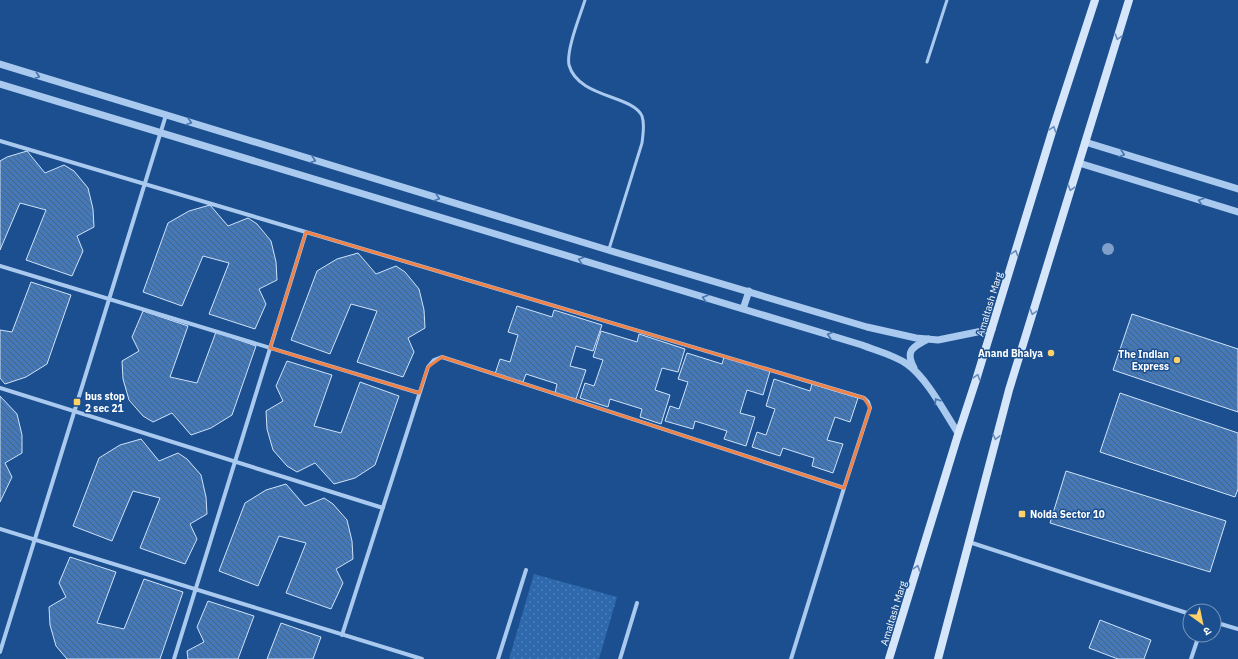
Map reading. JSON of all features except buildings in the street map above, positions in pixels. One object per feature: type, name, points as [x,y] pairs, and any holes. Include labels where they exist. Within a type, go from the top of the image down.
[{"type":"main road","name":"Amaltash Marg","points":[[889,659],[958,433],[968,407],[1095,0]]},
{"type":"main road","points":[[938,659],[1009,390],[1129,0]]},
{"type":"street","points":[[0,64],[608,250],[867,327],[938,340],[992,329]]},
{"type":"street","points":[[0,84],[862,345],[897,358],[915,370]]},
{"type":"street","points":[[0,652],[166,115]]},
{"type":"street","points":[[0,142],[864,398],[868,402],[870,408],[791,659]]},
{"type":"street","points":[[1085,142],[1238,189]]},
{"type":"street","points":[[1079,163],[1238,212]]},
{"type":"street","points":[[174,659],[306,232]]},
{"type":"street","points":[[0,266],[419,393]]},
{"type":"street","points":[[743,309],[749,291]]},
{"type":"street","points":[[928,339],[915,346],[910,353],[909,359],[958,433]]},
{"type":"street","points":[[342,634],[428,367],[434,360],[442,357],[844,488]]},
{"type":"street","points":[[0,388],[383,508]]},
{"type":"street","points":[[0,529],[422,659]]},
{"type":"street","points":[[969,542],[1182,611]]},
{"type":"street","points":[[498,659],[526,570]]},
{"type":"street","points":[[620,659],[637,603]]},
{"type":"street","points":[[1222,624],[1238,629]]},
{"type":"street","points":[[1191,659],[1196,643]]},
{"type":"lane","points":[[585,0],[569,50],[569,65],[576,78],[590,89],[633,106],[641,114],[644,126],[642,143],[608,250]]},
{"type":"lane","points":[[927,62],[947,0]]},
{"type":"highlighted area","points":[[306,232],[864,398],[870,408],[844,488],[442,357],[428,367],[419,393],[270,348]]},
{"type":"shaded area","points":[[534,574],[617,597],[599,659],[509,659]]},
{"type":"place","name":"Anand Bhaiya","points":[[1051,353]]},
{"type":"place","name":"The Indian Express","points":[[1177,360]]},
{"type":"place","name":"bus stop 2 sec 21","points":[[77,402]]},
{"type":"place","name":"Noida Sector 10","points":[[1022,514]]}]
